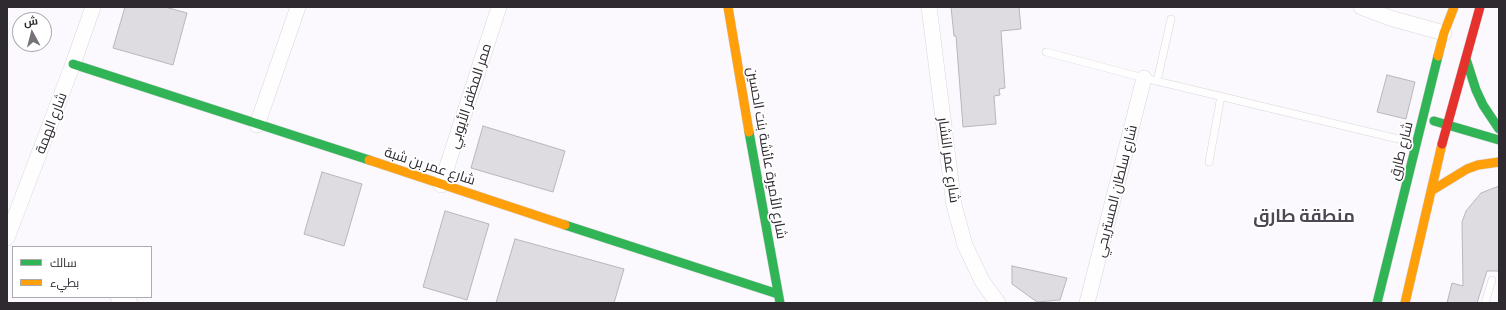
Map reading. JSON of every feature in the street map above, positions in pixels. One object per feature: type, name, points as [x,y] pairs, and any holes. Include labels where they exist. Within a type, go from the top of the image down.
[{"type":"street","name":"شارع الهمة","points":[[7,238],[93,7]]},
{"type":"street","points":[[257,125],[298,7]]},
{"type":"street","name":"ممر المظفر الأيوبي","points":[[440,184],[499,7]]},
{"type":"street","name":"شارع الأميرة عائشة بنت الحسين","points":[[728,7],[779,298]]},
{"type":"street","name":"شارع عمر النشار","points":[[929,7],[954,205],[965,245],[982,281],[998,303]]},
{"type":"street","points":[[1361,7],[1390,18],[1444,33]]},
{"type":"street","name":"شارع طارق","points":[[1377,303],[1444,33],[1454,7]]},
{"type":"street","points":[[1405,303],[1447,125],[1480,7]]},
{"type":"street","points":[[1466,59],[1476,90],[1483,105],[1499,129]]},
{"type":"street","name":"شارع عمر بن شبة","points":[[73,64],[440,184],[779,298]]},
{"type":"street","name":"شارع سلطان المستريحي","points":[[1087,303],[1150,79]]},
{"type":"street","points":[[1423,118],[1499,140]]},
{"type":"street","points":[[1431,191],[1467,169],[1478,165],[1499,162]]},
{"type":"street","points":[[120,298],[130,303]]},
{"type":"lane","points":[[1150,79],[1170,19]]},
{"type":"lane","points":[[1046,52],[1417,144]]},
{"type":"lane","points":[[1209,162],[1221,96]]},
{"type":"lane","points":[[1485,303],[1492,280]]},
{"type":"building","points":[[125,7],[165,7],[187,13],[173,65],[113,48]]},
{"type":"building","points":[[951,7],[1019,7],[1021,29],[1001,31],[1005,88],[999,89],[1000,95],[994,96],[996,124],[963,127],[956,36],[954,36]]},
{"type":"building","points":[[1387,75],[1415,82],[1406,119],[1377,112]]},
{"type":"building","points":[[483,126],[565,151],[553,192],[471,168]]},
{"type":"building","points":[[322,172],[362,184],[344,246],[304,234]]},
{"type":"building","points":[[1499,186],[1499,271],[1487,271],[1477,303],[1447,303],[1452,283],[1463,286],[1462,222],[1466,211],[1481,193]]},
{"type":"building","points":[[445,211],[489,224],[467,300],[423,287]]},
{"type":"building","points":[[515,239],[624,269],[614,303],[496,303]]},
{"type":"building","points":[[1012,266],[1067,278],[1060,300],[1037,302],[1012,284]]},
{"type":"traffic: fast","points":[[1377,303],[1438,56]]},
{"type":"traffic: fast","points":[[1466,59],[1476,90],[1483,105],[1499,129]]},
{"type":"traffic: fast","points":[[73,64],[369,160]]},
{"type":"traffic: fast","points":[[1434,121],[1499,140]]},
{"type":"traffic: fast","points":[[749,132],[780,303]]},
{"type":"traffic: fast","points":[[565,225],[778,294]]},
{"type":"traffic: slow","points":[[728,7],[749,132]]},
{"type":"traffic: slow","points":[[1438,56],[1444,33],[1454,7]]},
{"type":"traffic: slow","points":[[1405,303],[1442,144]]},
{"type":"traffic: slow","points":[[369,160],[565,225]]},
{"type":"traffic: slow","points":[[1431,191],[1467,169],[1478,165],[1499,162]]},
{"type":"traffic: jam","points":[[1442,144],[1480,7]]},
{"type":"district","name":"منطقة طارق","points":[[1304,216]]}]
